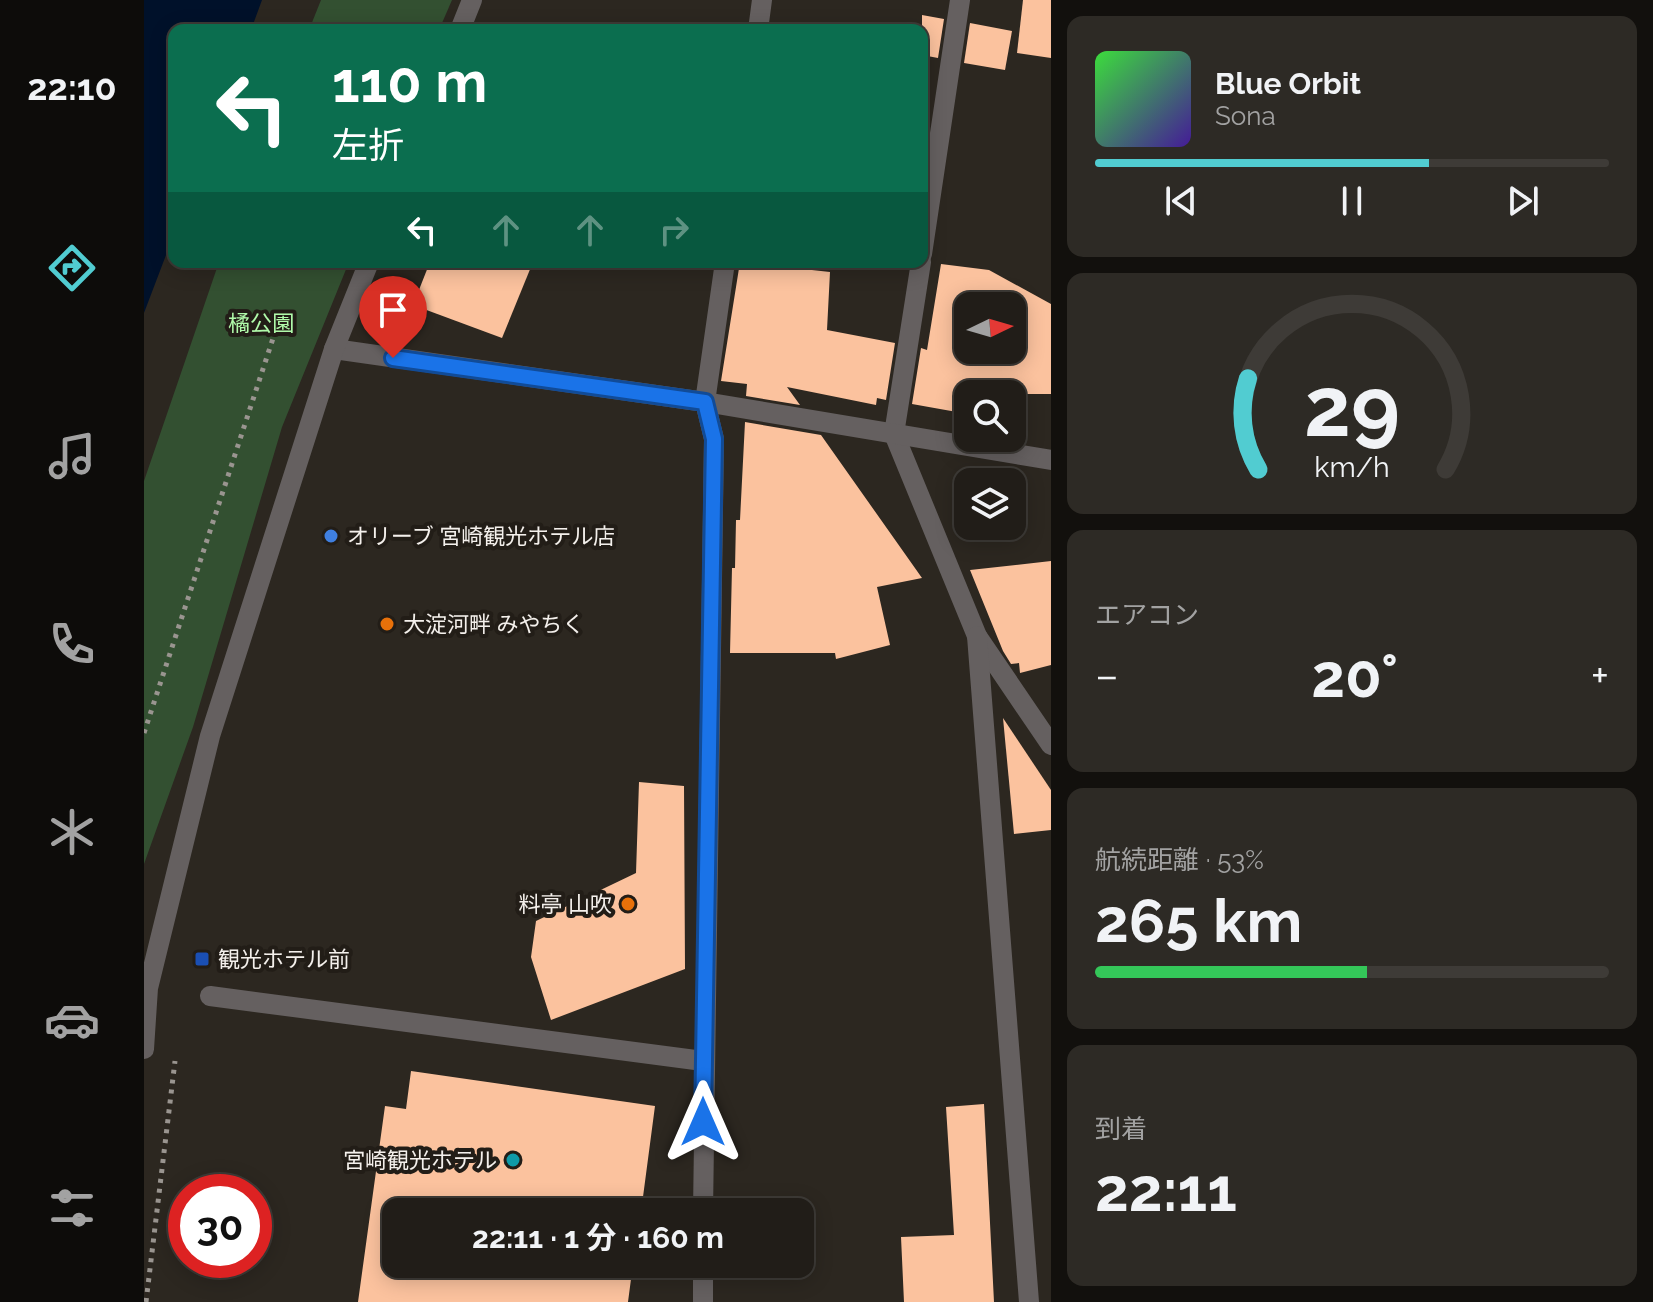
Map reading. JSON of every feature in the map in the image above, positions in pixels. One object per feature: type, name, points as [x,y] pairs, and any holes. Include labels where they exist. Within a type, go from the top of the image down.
[{"type":"street","points":[[462,24],[472,0]]},
{"type":"street","points":[[759,24],[762,0]]},
{"type":"street","points":[[928,214],[960,0]]},
{"type":"street","points":[[144,1049],[148,988],[210,736],[334,349],[367,268]]},
{"type":"street","points":[[703,1198],[714,439],[705,402],[724,268]]},
{"type":"street","points":[[920,268],[894,434],[977,636],[1051,745]]},
{"type":"street","points":[[334,349],[705,402],[1051,460]]},
{"type":"street","points":[[977,636],[1029,1302]]},
{"type":"street","points":[[210,996],[703,1061]]},
{"type":"street","points":[[703,1278],[703,1302]]},
{"type":"path","points":[[144,733],[279,320]]},
{"type":"path","points":[[146,1302],[175,1057]]},
{"type":"green space","points":[[321,0],[452,0],[442,24],[311,24]]},
{"type":"green space","name":"橘公園","points":[[217,268],[347,268],[282,427],[193,727],[144,864],[144,481]]},
{"type":"water","points":[[144,0],[262,0],[253,24],[168,24],[168,250],[144,313]]},
{"type":"building","points":[[1023,0],[1051,0],[1051,58],[1017,53]]},
{"type":"building","points":[[922,15],[944,19],[938,58],[928,56],[928,24],[922,24]]},
{"type":"building","points":[[970,23],[1012,31],[1005,70],[964,63]]},
{"type":"building","points":[[941,264],[989,270],[1051,304],[1051,394],[1026,394],[1026,380],[954,380],[954,412],[912,404],[921,348],[927,350]]},
{"type":"building","points":[[428,268],[531,268],[502,338],[413,305]]},
{"type":"building","points":[[739,268],[794,268],[830,272],[827,330],[895,343],[886,400],[877,398],[876,405],[787,387],[800,405],[746,396],[747,384],[721,381]]},
{"type":"building","points":[[745,422],[821,435],[922,578],[877,587],[890,645],[836,659],[835,653],[730,653],[732,568],[735,568],[736,520],[740,520]]},
{"type":"building","points":[[1051,561],[1051,665],[1020,673],[1019,663],[1011,664],[1003,651],[970,570]]},
{"type":"building","points":[[1003,718],[1051,790],[1051,830],[1014,834]]},
{"type":"building","name":"料亭 山吹","points":[[639,782],[684,786],[685,969],[551,1020],[531,957],[536,921],[636,873]]},
{"type":"building","name":"宮崎観光ホテル","points":[[411,1071],[655,1106],[643,1198],[382,1198],[382,1278],[631,1278],[628,1302],[358,1302],[385,1106],[406,1109]]},
{"type":"building","points":[[984,1104],[994,1302],[904,1302],[901,1237],[954,1235],[946,1107]]},
{"type":"place","name":"オリーブ 宮崎観光ホテル店","points":[[331,536]]},
{"type":"place","name":"大淀河畔 みやちく","points":[[387,624]]},
{"type":"place","name":"料亭 山吹","points":[[628,904]]},
{"type":"place","name":"観光ホテル前","points":[[202,959]]},
{"type":"place","name":"宮崎観光ホテル","points":[[513,1160]]},
{"type":"route","points":[[393,358],[705,402],[714,439],[708,640],[703,1122]]}]
